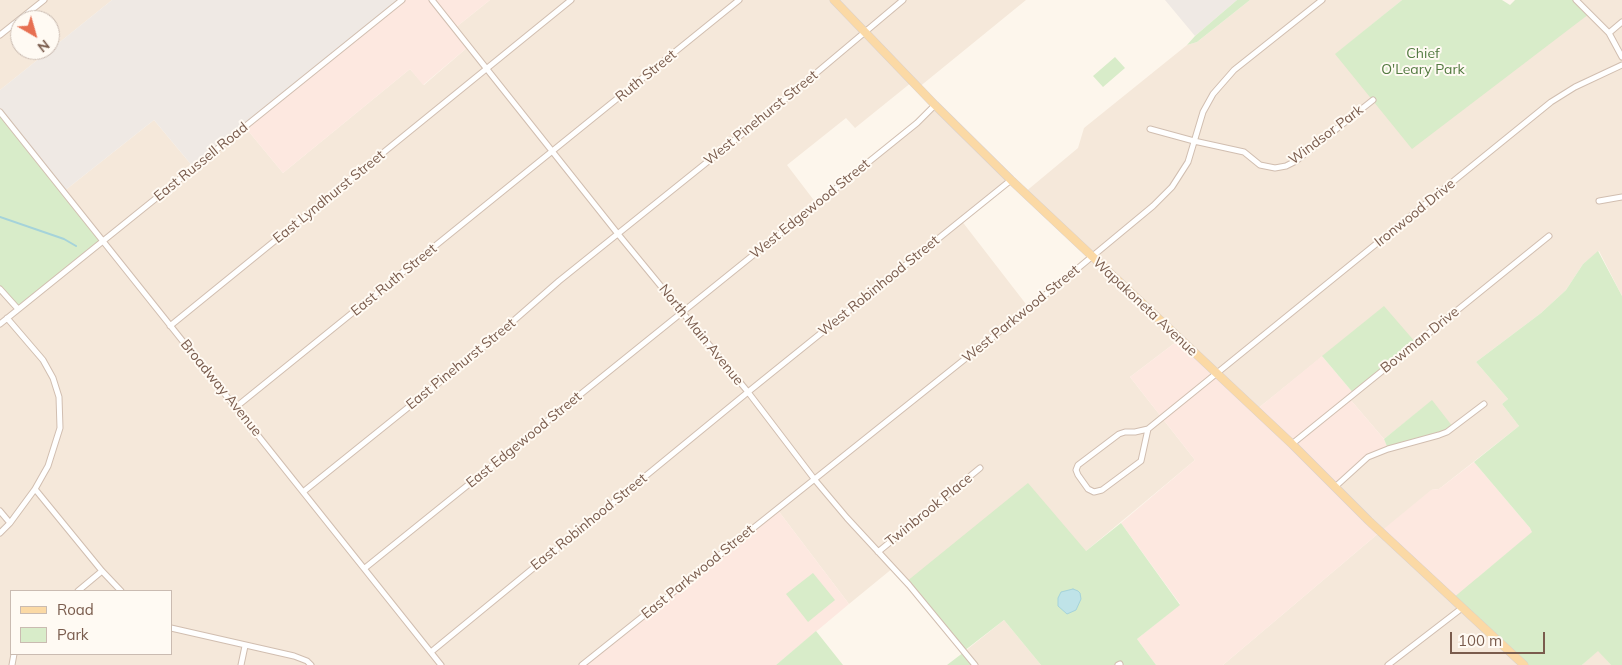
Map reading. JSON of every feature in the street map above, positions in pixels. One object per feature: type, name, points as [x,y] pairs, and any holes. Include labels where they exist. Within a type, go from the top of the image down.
[{"type":"main road","name":"Wapakoneta Avenue","points":[[834,0],[935,105],[1011,180],[1292,444],[1370,522],[1524,665]]},
{"type":"street","points":[[0,35],[44,0]]},
{"type":"street","name":"East Russell Road","points":[[0,324],[402,0]]},
{"type":"street","name":"North Main Avenue","points":[[432,0],[618,234],[748,392],[815,480],[909,585],[975,665]]},
{"type":"street","name":"East Lyndhurst Street","points":[[170,326],[571,0]]},
{"type":"street","name":"Ruth Street","points":[[553,152],[739,0]]},
{"type":"street","name":"West Pinehurst Street","points":[[618,234],[777,106],[904,0]]},
{"type":"street","name":"West Parkwood Street","points":[[815,480],[1153,206],[1172,187],[1188,162],[1203,112],[1213,94],[1234,70],[1322,0]]},
{"type":"street","points":[[1576,0],[1609,34],[1622,57]]},
{"type":"street","points":[[1609,34],[1622,22]]},
{"type":"street","name":"Ironwood Drive","points":[[1148,429],[1552,102],[1575,87],[1622,65]]},
{"type":"street","name":"Windsor Park","points":[[1150,129],[1244,152],[1260,165],[1275,168],[1286,166],[1296,161],[1373,100]]},
{"type":"street","name":"West Edgewood Street","points":[[683,311],[917,123],[935,105]]},
{"type":"street","name":"Broadway Avenue","points":[[0,112],[441,665]]},
{"type":"street","name":"East Ruth Street","points":[[236,407],[553,152]]},
{"type":"street","name":"West Robinhood Street","points":[[748,392],[1011,180]]},
{"type":"street","points":[[1599,201],[1622,197]]},
{"type":"street","name":"East Pinehurst Street","points":[[303,492],[487,344],[559,281],[618,234]]},
{"type":"street","name":"Bowman Drive","points":[[1292,444],[1549,236]]},
{"type":"street","points":[[0,289],[18,310]]},
{"type":"street","name":"East Edgewood Street","points":[[365,568],[683,311]]},
{"type":"street","points":[[0,533],[10,523],[35,489],[48,466],[60,428],[59,397],[53,378],[43,360],[7,318]]},
{"type":"street","name":"East Robinhood Street","points":[[431,652],[748,392]]},
{"type":"street","points":[[1335,487],[1368,457],[1388,449],[1447,432],[1484,404]]},
{"type":"street","points":[[1148,429],[1141,461],[1102,490],[1094,492],[1088,489],[1076,470],[1078,464],[1119,434],[1148,429]]},
{"type":"street","name":"Twinbrook Place","points":[[878,552],[980,468]]},
{"type":"street","name":"East Parkwood Street","points":[[582,665],[815,480]]},
{"type":"street","points":[[35,489],[102,571],[121,590]]},
{"type":"street","points":[[0,511],[10,523]]},
{"type":"street","points":[[79,590],[102,571]]},
{"type":"street","points":[[904,589],[909,585]]},
{"type":"street","points":[[1388,665],[1462,608]]},
{"type":"street","points":[[172,628],[294,656],[307,661],[311,665]]},
{"type":"street","points":[[241,665],[245,646]]},
{"type":"shaded area","points":[[0,0],[112,0],[60,42],[60,10],[10,10],[10,60],[38,60],[0,90]]},
{"type":"shaded area","points":[[112,0],[402,0],[194,168],[154,120],[63,192],[0,112],[0,90],[37,60],[60,60],[60,42]]},
{"type":"shaded area","points":[[402,0],[490,0],[455,28],[469,46],[423,85],[410,69],[283,173],[245,127]]},
{"type":"shaded area","points":[[490,0],[1026,0],[918,88],[912,82],[855,128],[846,118],[787,165],[816,203],[935,105],[1011,180],[961,220],[1029,308],[1092,257],[1024,193],[1078,148],[1084,128],[1187,45],[1197,42],[1250,0],[1402,0],[1336,54],[1576,0],[1622,0],[1622,296],[1599,251],[1583,264],[1566,290],[1541,313],[1476,362],[1508,399],[1502,404],[1519,426],[1439,489],[1431,490],[1524,665],[1223,665],[1380,532],[1335,487],[1368,457],[1388,449],[1432,401],[1384,439],[1349,398],[1384,307],[1256,410],[1180,339],[1130,377],[1195,460],[1086,551],[906,582],[893,568],[849,604],[777,509],[582,665],[0,665],[0,289],[63,192],[154,120],[194,168],[245,127],[283,173],[410,69],[424,85],[469,46],[455,28]]},
{"type":"shaded area","points":[[1165,0],[1237,0],[1195,36]]},
{"type":"shaded area","points":[[1180,339],[1256,410],[1322,356],[1354,394],[1349,398],[1384,439],[1388,449],[1368,457],[1335,487],[1380,532],[1223,665],[1156,665],[1137,639],[1180,604],[1121,523],[1195,460],[1130,377]]},
{"type":"shaded area","points":[[1474,462],[1533,532],[1452,599],[1380,532],[1431,490],[1439,489]]},
{"type":"shaded area","points":[[777,509],[849,604],[776,665],[582,665]]},
{"type":"shaded area","points":[[1004,620],[1041,665],[975,665],[964,652]]},
{"type":"shaded area","points":[[1598,650],[1611,665],[1582,665]]},
{"type":"green space","points":[[1237,0],[1250,0],[1197,42],[1187,45],[1195,36]]},
{"type":"green space","name":"Chief O'Leary Park","points":[[1402,0],[1502,0],[1510,5],[1515,0],[1576,0],[1589,14],[1412,149],[1335,54]]},
{"type":"green space","points":[[1115,57],[1125,68],[1103,87],[1093,76]]},
{"type":"green space","points":[[0,112],[103,242],[18,309],[0,289]]},
{"type":"green space","points":[[1598,251],[1622,296],[1622,665],[1611,665],[1598,651],[1582,665],[1524,665],[1452,599],[1532,532],[1474,462],[1519,426],[1502,404],[1508,399],[1476,362],[1541,313],[1566,290],[1583,264]]},
{"type":"green space","points":[[1384,306],[1416,343],[1354,394],[1322,356]]},
{"type":"green space","points":[[1432,400],[1453,427],[1447,432],[1388,449],[1384,439]]},
{"type":"green space","points":[[1028,483],[1086,551],[1121,523],[1180,605],[1137,639],[1156,665],[1041,665],[1004,620],[964,651],[975,665],[947,665],[964,652],[906,582]]},
{"type":"green space","points":[[813,573],[835,600],[808,622],[786,594]]},
{"type":"green space","points":[[816,631],[843,665],[776,665]]},
{"type":"water","points":[[1073,589],[1080,593],[1081,599],[1076,610],[1067,614],[1058,606],[1058,598],[1061,592]]},
{"type":"waterway","points":[[0,217],[64,239],[76,246]]}]
